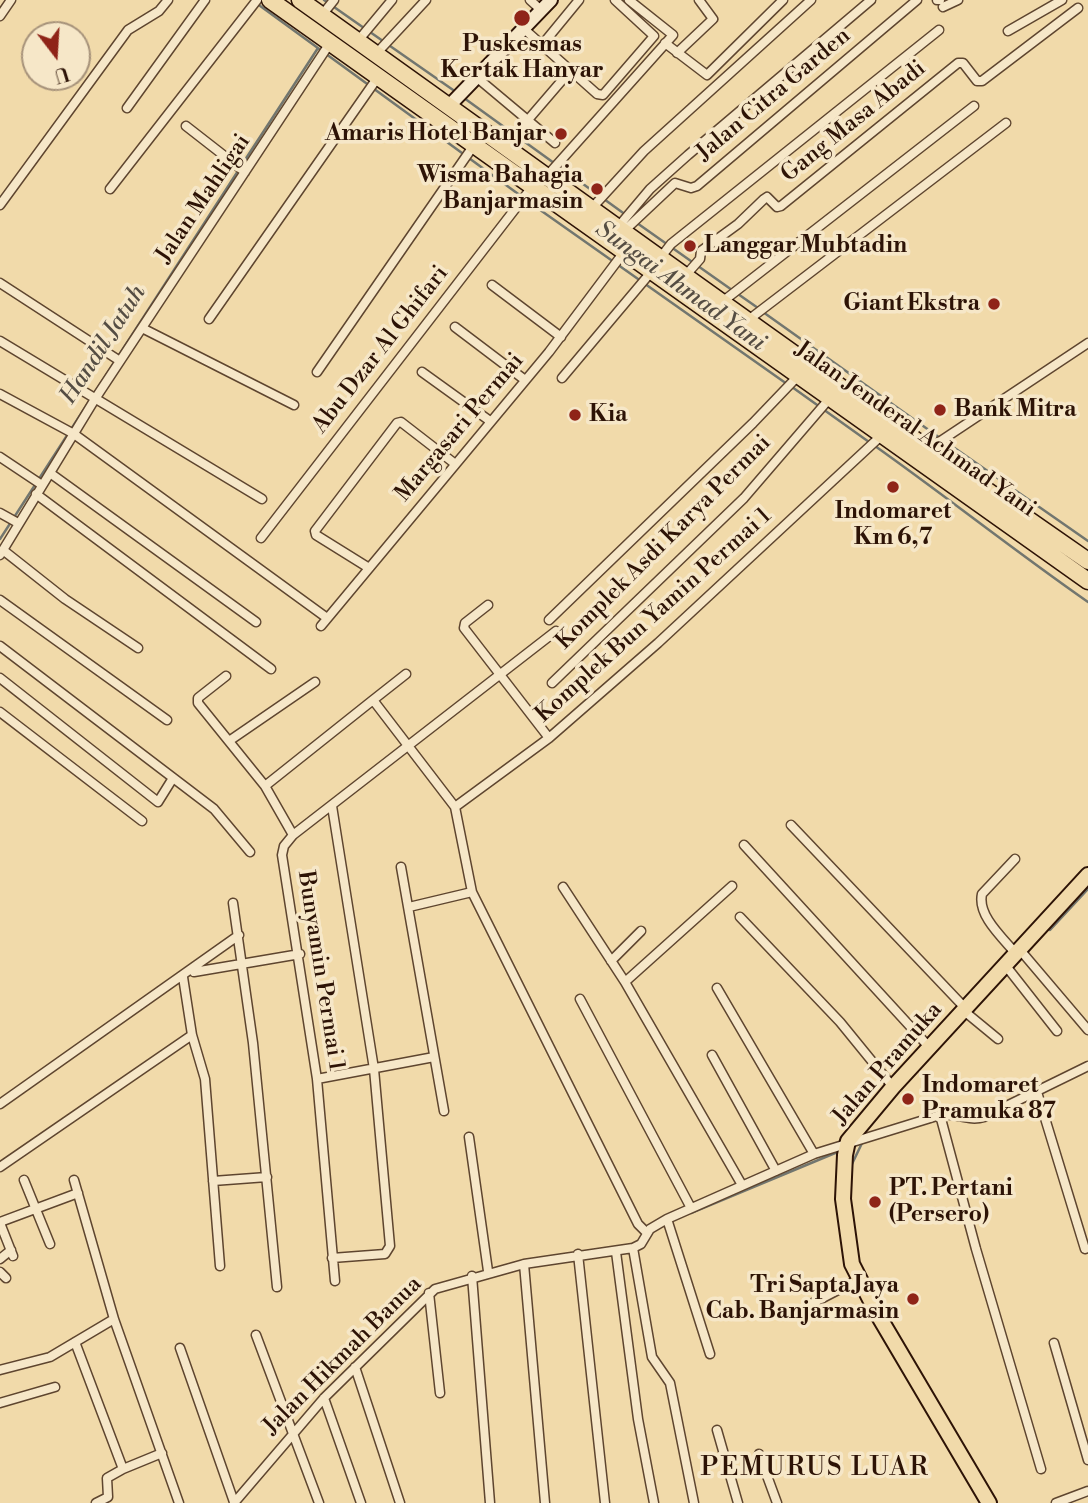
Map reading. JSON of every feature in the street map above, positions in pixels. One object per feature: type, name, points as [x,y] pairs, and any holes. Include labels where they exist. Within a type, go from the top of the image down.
[{"type":"highway","name":"Jalan Jenderal Achmad Yani","points":[[270,0],[373,84],[468,153],[597,201],[627,221],[655,264],[765,342],[1088,561]]},
{"type":"highway","name":"Jalan Jenderal Achmad Yani","points":[[301,0],[329,6],[364,34],[514,140],[540,182],[617,261],[692,268],[756,313],[765,342],[876,441],[1088,581]]},
{"type":"main road","name":"Jalan Pramuka","points":[[989,1503],[852,1264],[844,1225],[843,1182],[848,1141],[893,1087],[1088,875]]},
{"type":"street","points":[[0,16],[10,0]]},
{"type":"street","points":[[0,205],[128,30],[159,12],[168,0]]},
{"type":"street","points":[[127,108],[205,0]]},
{"type":"street","points":[[364,34],[392,0]]},
{"type":"street","points":[[382,47],[426,0]]},
{"type":"street","points":[[530,0],[541,10]]},
{"type":"street","points":[[456,98],[551,0]]},
{"type":"street","points":[[542,45],[579,0]]},
{"type":"street","points":[[523,29],[597,94],[603,95],[654,36],[615,0]]},
{"type":"street","points":[[629,0],[673,34],[665,43],[706,75],[783,0]]},
{"type":"street","points":[[677,53],[713,19],[699,0]]},
{"type":"street","points":[[597,201],[645,151],[811,0]]},
{"type":"street","points":[[627,221],[688,155],[871,0]]},
{"type":"street","name":"Jalan Citra Garden","points":[[627,221],[675,183],[691,188],[697,186],[917,0]]},
{"type":"street","points":[[1008,31],[1062,0]]},
{"type":"street","points":[[110,189],[255,2]]},
{"type":"street","name":"Gang Masa Abadi","points":[[692,268],[701,251],[764,199],[767,197],[777,207],[781,206],[958,63],[963,63],[977,81],[982,81],[1078,8]]},
{"type":"street","points":[[562,379],[655,264],[939,30]]},
{"type":"street","name":"Abu Dzar Al Ghifari","points":[[261,538],[540,182],[665,43]]},
{"type":"street","name":"Jalan Mahligai","points":[[2,552],[14,521],[36,494],[39,482],[50,473],[71,432],[117,359],[142,328],[328,46]]},
{"type":"street","points":[[514,140],[570,71]]},
{"type":"street","points":[[475,76],[555,143]]},
{"type":"street","points":[[209,319],[373,84]]},
{"type":"street","points":[[730,295],[974,106]]},
{"type":"street","points":[[756,313],[1006,123]]},
{"type":"street","points":[[186,126],[245,172]]},
{"type":"street","points":[[317,372],[468,153]]},
{"type":"street","name":"Margasari Permai","points":[[321,626],[561,337],[617,261]]},
{"type":"street","points":[[0,283],[117,359]]},
{"type":"street","points":[[492,285],[561,337]]},
{"type":"street","points":[[454,327],[525,380]]},
{"type":"street","points":[[142,328],[293,405]]},
{"type":"street","points":[[0,341],[262,499]]},
{"type":"street","points":[[928,450],[950,432],[1088,343]]},
{"type":"street","points":[[422,372],[490,421]]},
{"type":"street","points":[[549,620],[799,375]]},
{"type":"street","points":[[0,394],[71,432],[327,618]]},
{"type":"street","name":"Komplek Asdi Karya Permai","points":[[552,683],[744,498],[830,398]]},
{"type":"street","points":[[369,568],[316,535],[315,531],[397,423],[401,422],[454,463]]},
{"type":"street","name":"Komplek Bun Yamin Permai 1","points":[[455,807],[549,737],[657,643],[876,441]]},
{"type":"street","points":[[0,457],[39,482]]},
{"type":"street","points":[[50,473],[256,622]]},
{"type":"street","points":[[36,494],[271,669]]},
{"type":"street","points":[[0,513],[14,521]]},
{"type":"street","points":[[2,552],[138,648]]},
{"type":"street","points":[[0,600],[167,720]]},
{"type":"street","points":[[488,605],[464,626],[549,737]]},
{"type":"street","points":[[226,676],[198,699],[265,786],[293,835],[502,676],[556,631]]},
{"type":"street","points":[[0,646],[91,712],[214,809],[250,852]]},
{"type":"street","points":[[265,786],[406,674]]},
{"type":"street","points":[[0,678],[158,802],[173,778]]},
{"type":"street","points":[[229,741],[315,682]]},
{"type":"street","points":[[373,700],[455,807],[472,892],[638,1224],[646,1232]]},
{"type":"street","points":[[0,712],[142,821]]},
{"type":"street","points":[[332,806],[374,1069],[390,1246],[385,1254],[332,1258]]},
{"type":"street","points":[[791,825],[965,1010],[998,1039]]},
{"type":"street","name":"Bunyamin Permai 1","points":[[293,835],[284,846],[282,855],[300,954],[317,1079],[335,1281]]},
{"type":"street","points":[[744,845],[930,1048]]},
{"type":"street","points":[[1015,859],[982,894],[982,911],[1014,957],[1058,1031]]},
{"type":"street","points":[[401,867],[444,1111]]},
{"type":"street","points":[[625,982],[732,886]]},
{"type":"street","points":[[563,887],[625,982],[742,1185]]},
{"type":"street","points":[[409,907],[472,892]]},
{"type":"street","points":[[233,903],[243,963],[277,1287]]},
{"type":"street","points":[[740,917],[840,1022],[893,1087]]},
{"type":"street","points":[[611,961],[641,931]]},
{"type":"street","points":[[0,1104],[239,935]]},
{"type":"street","points":[[187,974],[300,954]]},
{"type":"street","points":[[1014,957],[1088,1030]]},
{"type":"street","points":[[187,974],[192,1035],[205,1079],[220,1266]]},
{"type":"street","points":[[717,988],[814,1154]]},
{"type":"street","points":[[580,999],[691,1208]]},
{"type":"street","points":[[0,1167],[192,1035]]},
{"type":"street","points":[[712,1055],[776,1171]]},
{"type":"street","points":[[317,1079],[434,1057]]},
{"type":"street","points":[[694,1503],[670,1383],[652,1357],[633,1248],[641,1244],[646,1232],[667,1219],[742,1185],[848,1141],[940,1115],[977,1119],[1037,1093],[1088,1066]]},
{"type":"street","points":[[1037,1093],[1085,1249]]},
{"type":"street","points":[[940,1115],[972,1237],[1041,1469]]},
{"type":"street","points":[[469,1137],[488,1271]]},
{"type":"street","points":[[213,1181],[267,1177]]},
{"type":"street","points":[[24,1180],[50,1244]]},
{"type":"street","points":[[74,1180],[114,1319],[179,1503]]},
{"type":"street","points":[[0,1259],[12,1253],[0,1223],[35,1207],[78,1193]]},
{"type":"street","points":[[667,1219],[710,1354]]},
{"type":"street","name":"Jalan Hikmah Banua","points":[[234,1503],[292,1432],[324,1398],[429,1293],[441,1285],[524,1264],[633,1248]]},
{"type":"street","points":[[616,1252],[638,1419],[654,1503]]},
{"type":"street","points":[[578,1254],[606,1503]]},
{"type":"street","points":[[524,1264],[545,1503]]},
{"type":"street","points":[[472,1276],[490,1503]]},
{"type":"street","points":[[811,1304],[859,1279]]},
{"type":"street","points":[[429,1293],[440,1393]]},
{"type":"street","points":[[0,1370],[54,1355],[114,1319]]},
{"type":"street","points":[[256,1335],[319,1503]]},
{"type":"street","points":[[75,1342],[123,1469]]},
{"type":"street","points":[[1054,1343],[1088,1460]]},
{"type":"street","points":[[180,1348],[234,1503]]},
{"type":"street","points":[[355,1367],[400,1503]]},
{"type":"street","points":[[0,1404],[55,1387]]},
{"type":"street","points":[[324,1398],[361,1503]]},
{"type":"street","points":[[717,1430],[738,1503]]},
{"type":"street","points":[[96,1503],[108,1497],[106,1480],[123,1469],[162,1453]]},
{"type":"street","points":[[759,1454],[777,1503]]},
{"type":"street","points":[[1056,1503],[1088,1491]]},
{"type":"waterway","name":"Sungai Ahmad Yani","points":[[252,0],[521,196]]},
{"type":"waterway","name":"Sungai Ahmad Yani","points":[[324,0],[364,28]]},
{"type":"waterway","name":"Sungai Ahmad Yani","points":[[370,32],[456,92]]},
{"type":"waterway","name":"Handil Jatuh","points":[[243,163],[318,48]]},
{"type":"waterway","name":"Sungai Ahmad Yani","points":[[464,98],[626,215]]},
{"type":"waterway","name":"Handil Jatuh","points":[[0,539],[238,171]]},
{"type":"waterway","name":"Sungai Ahmad Yani","points":[[526,200],[787,384]]},
{"type":"waterway","name":"Sungai Ahmad Yani","points":[[637,223],[732,290]]},
{"type":"waterway","name":"Sungai Ahmad Yani","points":[[738,294],[758,308]]},
{"type":"waterway","name":"Sungai Ahmad Yani","points":[[763,312],[940,438]]},
{"type":"waterway","name":"Sungai Ahmad Yani","points":[[792,387],[869,442]]},
{"type":"waterway","name":"Sungai Ahmad Yani","points":[[946,442],[1088,541]]},
{"type":"waterway","name":"Sungai Ahmad Yani","points":[[875,446],[1088,602]]},
{"type":"waterway","points":[[1050,930],[1088,889]]},
{"type":"waterway","points":[[852,1164],[863,1141]]},
{"type":"waterway","points":[[691,1213],[840,1151]]},
{"type":"place","name":"Puskesmas Kertak Hanyar","points":[[522,18]]},
{"type":"place","name":"Amaris Hotel Banjar","points":[[561,134]]},
{"type":"place","name":"Wisma Bahagia Banjarmasin","points":[[597,189]]},
{"type":"place","name":"Langgar Mubtadin","points":[[690,246]]},
{"type":"place","name":"Giant Ekstra","points":[[994,304]]},
{"type":"place","name":"Bank Mitra","points":[[940,410]]},
{"type":"place","name":"Kia","points":[[575,415]]},
{"type":"place","name":"Indomaret Km 6,7","points":[[893,487]]},
{"type":"place","name":"Indomaret Pramuka 87","points":[[908,1099]]},
{"type":"place","name":"PT. Pertani (Persero)","points":[[875,1202]]},
{"type":"place","name":"Tri Sapta Jaya Cab. Banjarmasin","points":[[913,1299]]},
{"type":"district","name":"PEMURUS LUAR","points":[[815,1469]]}]
